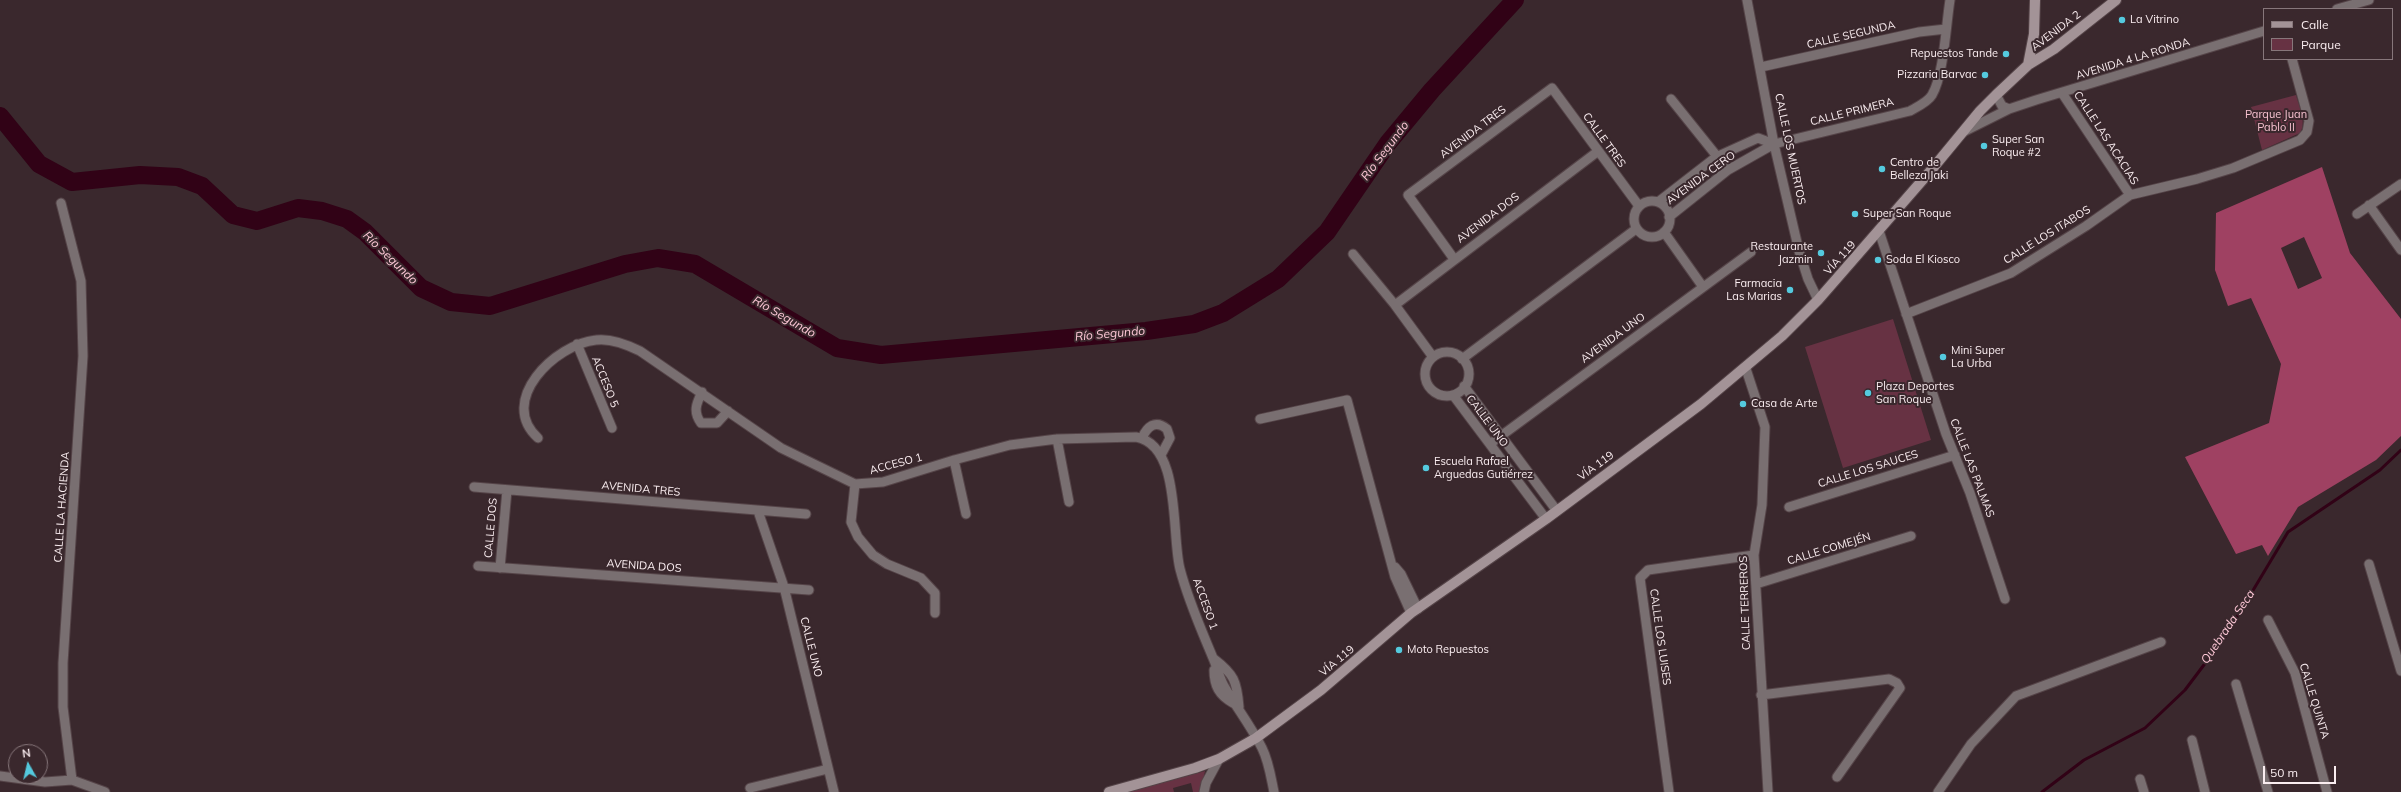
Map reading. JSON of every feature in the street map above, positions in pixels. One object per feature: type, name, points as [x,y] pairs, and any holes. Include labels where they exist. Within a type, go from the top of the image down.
[{"type":"main road","points":[[2028,65],[2034,34],[2035,0]]},
{"type":"main road","name":"AVENIDA 2","points":[[2028,65],[2054,49],[2116,0]]},
{"type":"main road","points":[[2034,34],[2040,49],[2054,49]]},
{"type":"main road","name":"VÍA 119","points":[[1109,792],[1121,790],[1219,759],[1256,738],[1321,690],[1415,611],[1546,519],[1746,369],[1818,300],[1996,95],[2028,65]]},
{"type":"street","name":"CALLE LOS MUERTOS","points":[[1747,0],[1761,67],[1774,144],[1799,251],[1808,279],[1818,300]]},
{"type":"street","points":[[1946,29],[1950,0]]},
{"type":"street","points":[[2342,5],[2369,0]]},
{"type":"street","name":"CALLE SEGUNDA","points":[[1761,67],[1919,32],[1946,29]]},
{"type":"street","name":"CALLE PRIMERA","points":[[1774,144],[1910,111],[1932,96],[1938,82],[1946,29]]},
{"type":"street","name":"AVENIDA 4 LA RONDA","points":[[1963,132],[2009,109],[2263,31]]},
{"type":"street","points":[[2130,195],[2197,179],[2233,168],[2300,140],[2307,132],[2309,121],[2292,60]]},
{"type":"street","name":"CALLE TRES","points":[[1552,88],[1597,152],[1639,206]]},
{"type":"street","name":"AVENIDA TRES","points":[[1454,259],[1408,195],[1552,88]]},
{"type":"street","name":"CALLE LAS ACACIAS","points":[[2062,93],[2130,195]]},
{"type":"street","points":[[1996,95],[2002,106],[2009,109]]},
{"type":"street","points":[[1671,99],[1716,157],[1728,170]]},
{"type":"street","name":"AVENIDA CERO","points":[[1658,202],[1716,157],[1758,138],[1774,144]]},
{"type":"street","name":"AVENIDA CERO","points":[[1669,217],[1728,170],[1774,144]]},
{"type":"street","name":"AVENIDA DOS","points":[[1395,305],[1597,152]]},
{"type":"street","points":[[2358,214],[2401,184]]},
{"type":"street","name":"CALLE LOS ITABOS","points":[[1906,314],[2011,273],[2086,226],[2130,195]]},
{"type":"street","points":[[1648,201],[1658,202],[1666,208],[1669,222],[1664,232],[1658,235],[1646,236],[1636,229],[1634,217],[1639,206],[1648,201]]},
{"type":"street","name":"CALLE LA HACIENDA","points":[[61,203],[81,281],[83,356],[63,663],[63,707],[72,780]]},
{"type":"street","points":[[2369,206],[2401,250]]},
{"type":"street","points":[[1462,359],[1636,229]]},
{"type":"street","name":"CALLE LAS PALMAS","points":[[1879,231],[1946,434],[1970,493],[2005,599]]},
{"type":"street","points":[[1664,232],[1703,287]]},
{"type":"street","name":"AVENIDA UNO","points":[[1490,444],[1751,252]]},
{"type":"street","points":[[1353,254],[1395,305],[1433,357]]},
{"type":"street","points":[[538,438],[529,430],[524,418],[524,403],[530,386],[541,369],[555,356],[577,344],[596,340],[626,344],[640,351],[702,392],[781,448],[855,484],[851,522],[858,537],[874,555],[887,564],[921,578],[935,593],[935,613]]},
{"type":"street","name":"ACCESO 5","points":[[577,344],[612,428]]},
{"type":"street","points":[[1445,352],[1451,353],[1462,359],[1468,372],[1464,386],[1453,395],[1440,395],[1429,387],[1426,381],[1426,368],[1433,357],[1445,352]]},
{"type":"street","name":"CALLE TERREROS","points":[[1746,369],[1765,427],[1762,504],[1754,555],[1761,695],[1768,792]]},
{"type":"street","name":"CALLE UNO","points":[[1464,386],[1557,510]]},
{"type":"street","points":[[702,392],[696,408],[696,416],[701,423],[717,423],[728,411]]},
{"type":"street","name":"CALLE UNO","points":[[1453,395],[1546,519]]},
{"type":"street","points":[[1260,419],[1347,400],[1394,566],[1401,574],[1415,611]]},
{"type":"street","points":[[1142,438],[1152,425],[1158,424],[1167,428],[1170,438],[1161,455]]},
{"type":"street","name":"ACCESO 1","points":[[855,484],[883,482],[954,460],[1010,445],[1056,439],[1142,438],[1151,443],[1161,455],[1173,495],[1177,556],[1184,584],[1224,685],[1239,707],[1264,754],[1274,792]]},
{"type":"street","points":[[1056,439],[1070,502]]},
{"type":"street","name":"CALLE LOS SAUCES","points":[[1789,507],[1955,455]]},
{"type":"street","points":[[954,460],[966,514]]},
{"type":"street","name":"AVENIDA TRES","points":[[474,487],[806,514]]},
{"type":"street","name":"CALLE DOS","points":[[500,568],[507,490]]},
{"type":"street","name":"CALLE UNO","points":[[758,511],[784,587],[834,792]]},
{"type":"street","name":"CALLE COMEJÉN","points":[[1756,584],[1910,536]]},
{"type":"street","name":"CALLE LOS LUISES","points":[[1669,792],[1640,578],[1648,570],[1754,555]]},
{"type":"street","points":[[2369,564],[2401,671]]},
{"type":"street","name":"AVENIDA DOS","points":[[478,566],[809,590]]},
{"type":"street","name":"CALLE QUINTA","points":[[2268,620],[2296,673],[2327,792]]},
{"type":"street","points":[[1938,792],[1971,744],[2016,696],[2161,642]]},
{"type":"street","points":[[1761,695],[1889,679],[1893,679],[1897,682],[1900,688],[1837,777]]},
{"type":"street","points":[[2236,684],[2268,792]]},
{"type":"street","points":[[2192,740],[2205,792]]},
{"type":"street","points":[[1204,792],[1206,782],[1219,759]]},
{"type":"street","points":[[750,788],[828,769]]},
{"type":"street","points":[[0,776],[45,782],[72,780],[105,792]]},
{"type":"street","points":[[2140,779],[2144,792]]},
{"type":"green space","name":"Parque Juan Pablo II","points":[[2296,95],[2303,119],[2300,133],[2262,150],[2251,107]]},
{"type":"green space","name":"Plaza Deportes San Roque","points":[[1893,319],[1931,440],[1843,468],[1805,347]]},
{"type":"green space","points":[[1205,771],[1201,792],[1193,792],[1191,783],[1173,788],[1174,792],[1128,792]]},
{"type":"shaded area","points":[[2322,167],[2350,253],[2401,319],[2401,436],[2376,460],[2298,507],[2268,556],[2262,545],[2236,554],[2185,457],[2269,423],[2281,364],[2251,298],[2228,306],[2215,270],[2216,213]],"holes":[[[2304,237],[2322,278],[2298,289],[2281,248]]]},
{"type":"waterway","name":"Río Segundo","points":[[0,116],[39,164],[72,182],[140,175],[178,177],[202,186],[233,215],[257,221],[298,208],[322,211],[347,219],[365,232],[421,288],[451,302],[490,306],[625,264],[658,258],[695,264],[837,348],[881,355],[1146,331],[1194,324],[1223,313],[1278,279],[1327,232],[1388,143],[1432,90],[1515,0]]},
{"type":"waterway","name":"Quebrada Seca","points":[[2042,792],[2084,760],[2145,728],[2185,690],[2225,637],[2288,532],[2380,470],[2401,450]]},
{"type":"place","name":"La Vitrino","points":[[2122,20]]},
{"type":"place","name":"Repuestos Tande","points":[[2006,54]]},
{"type":"place","name":"Pizzaria Barvac","points":[[1985,75]]},
{"type":"place","name":"Super San Roque #2","points":[[1984,146]]},
{"type":"place","name":"Centro de Belleza Jaki","points":[[1882,169]]},
{"type":"place","name":"Super San Roque","points":[[1855,214]]},
{"type":"place","name":"Restaurante Jazmin","points":[[1821,253]]},
{"type":"place","name":"Soda El Kiosco","points":[[1878,260]]},
{"type":"place","name":"Farmacia Las Marias","points":[[1790,290]]},
{"type":"place","name":"Mini Super La Urba","points":[[1943,357]]},
{"type":"place","name":"Plaza Deportes San Roque","points":[[1868,393]]},
{"type":"place","name":"Casa de Arte","points":[[1743,404]]},
{"type":"place","name":"Escuela Rafael Arguedas Gutiérrez","points":[[1426,468]]},
{"type":"place","name":"Moto Repuestos","points":[[1399,650]]}]
